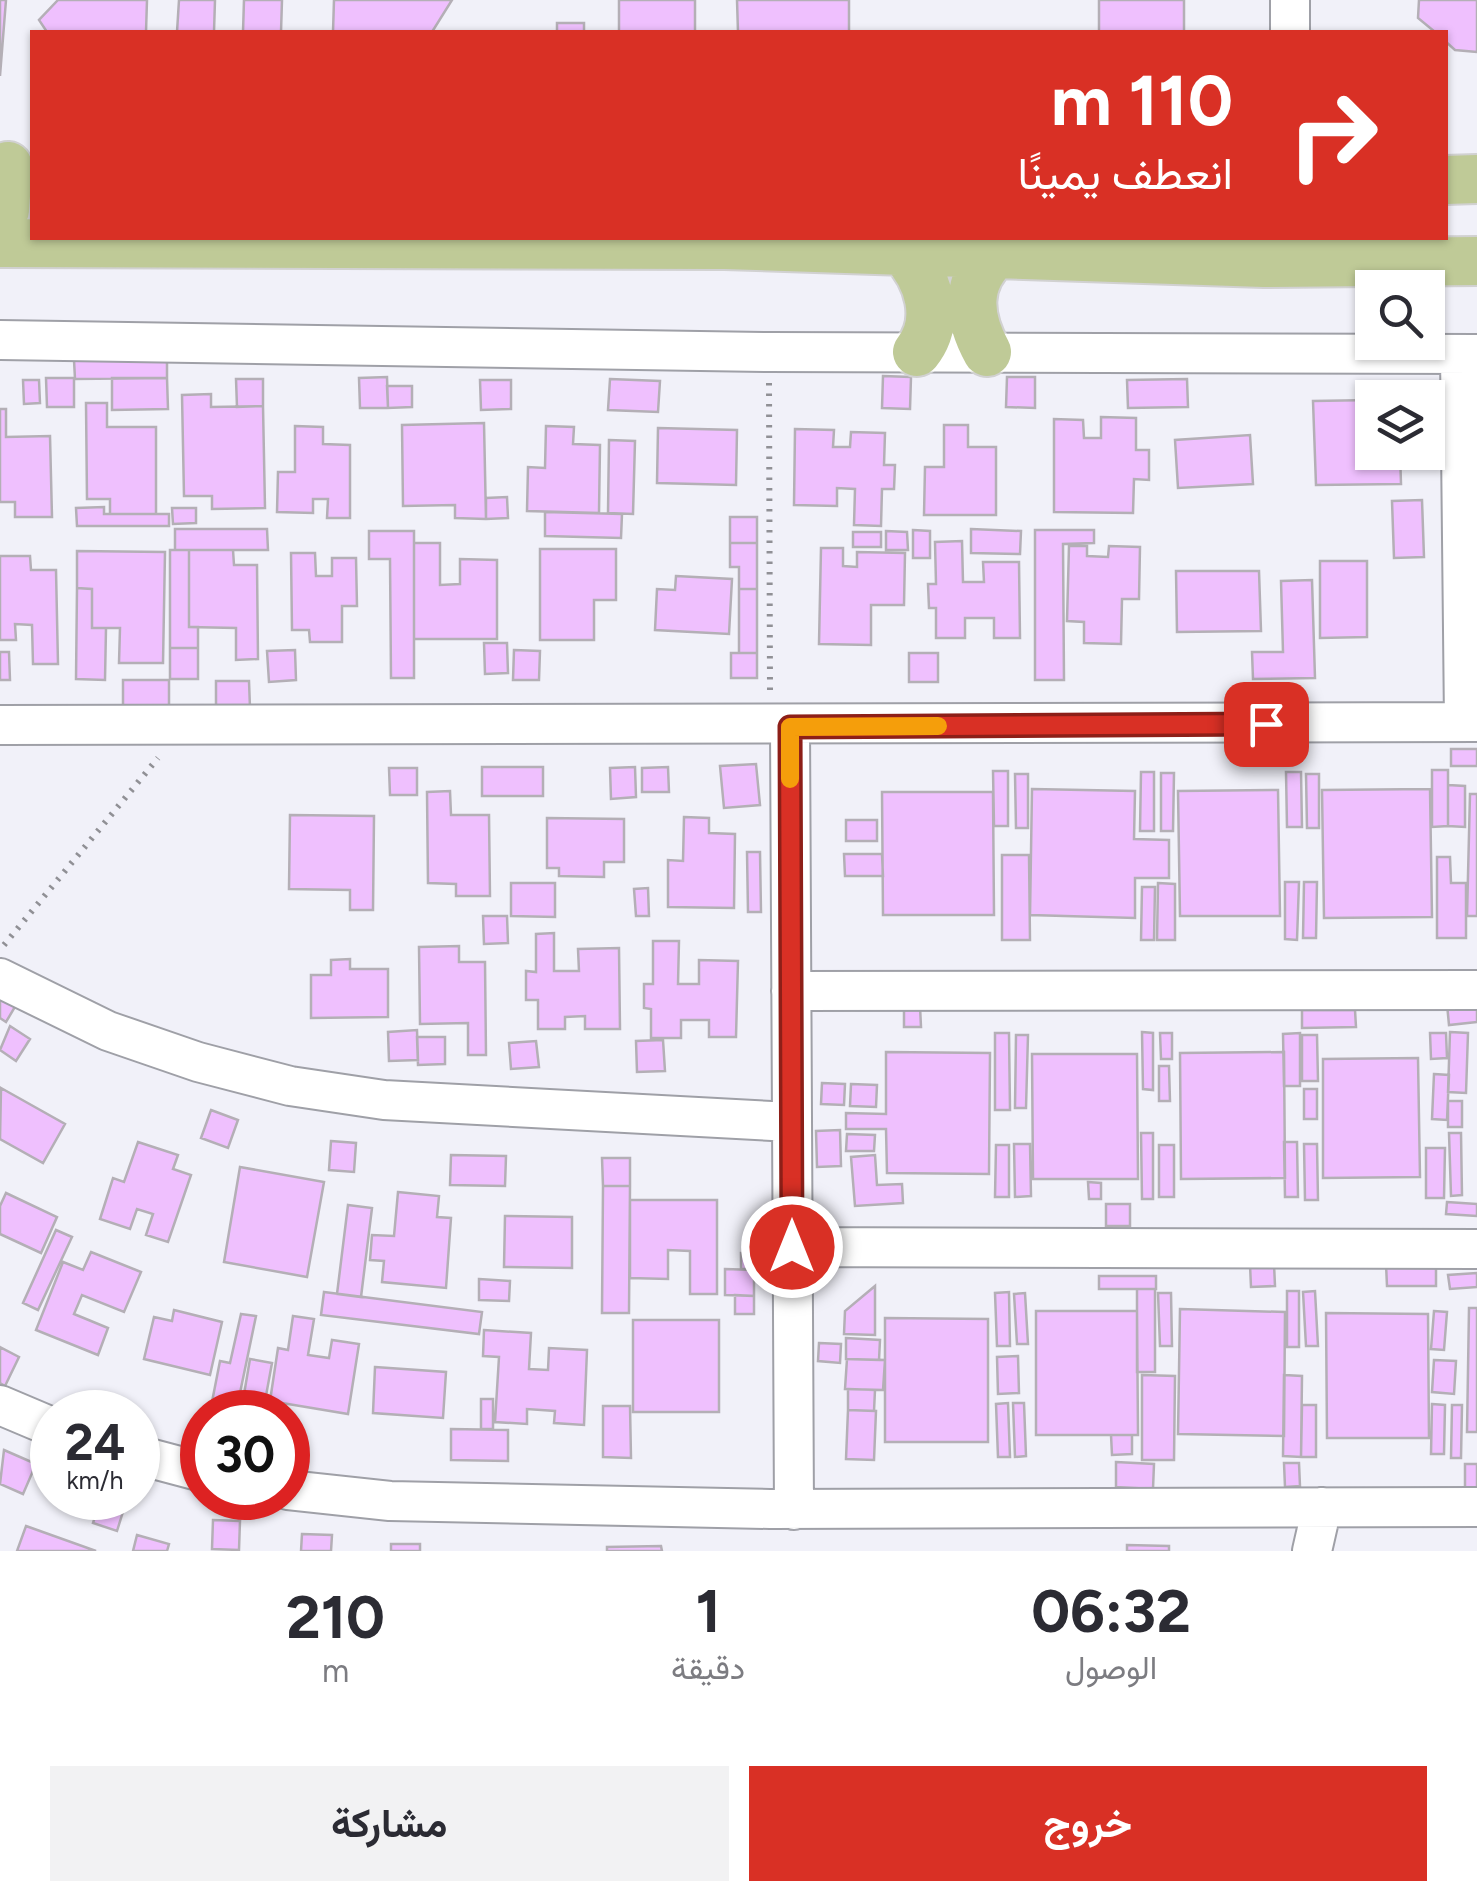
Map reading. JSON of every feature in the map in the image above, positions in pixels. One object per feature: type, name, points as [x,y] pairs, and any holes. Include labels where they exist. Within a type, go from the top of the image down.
[{"type":"main road","points":[[0,219],[13,166]]},
{"type":"main road","points":[[1448,180],[1477,179]]},
{"type":"main road","points":[[1448,234],[1477,234]]},
{"type":"main road","points":[[0,243],[725,245],[1264,263],[1477,260]]},
{"type":"main road","points":[[903,251],[926,282],[930,322],[927,340],[917,352]]},
{"type":"main road","points":[[987,352],[978,336],[971,296],[978,276],[996,254]]},
{"type":"street","points":[[0,340],[768,352],[1468,354],[1470,722],[780,727],[0,725]]},
{"type":"street","points":[[780,727],[791,992],[794,1510]]},
{"type":"street","points":[[0,978],[108,1031],[198,1062],[290,1086],[384,1100],[791,1122]]},
{"type":"street","points":[[791,992],[1477,990]]},
{"type":"street","points":[[792,1247],[1477,1248]]},
{"type":"street","points":[[0,1405],[30,1418]]},
{"type":"street","points":[[310,1492],[390,1501],[794,1510],[1477,1507]]},
{"type":"street","points":[[1312,1551],[1322,1507]]},
{"type":"path","points":[[768,352],[780,727]]},
{"type":"path","points":[[0,950],[185,724]]},
{"type":"building","points":[[0,0],[6,0],[0,76]]},
{"type":"building","points":[[58,0],[147,0],[146,30],[46,30],[39,20]]},
{"type":"building","points":[[179,0],[215,0],[214,30],[177,30]]},
{"type":"building","points":[[244,0],[282,0],[281,30],[243,30]]},
{"type":"building","points":[[334,0],[452,0],[433,30],[333,30]]},
{"type":"building","points":[[619,0],[695,0],[695,30],[619,30]]},
{"type":"building","points":[[737,0],[849,0],[849,30],[738,30]]},
{"type":"building","points":[[1099,0],[1184,0],[1184,30],[1099,30]]},
{"type":"building","points":[[1419,0],[1477,0],[1477,52],[1455,50],[1448,44],[1448,30],[1433,30],[1418,18]]},
{"type":"building","points":[[557,23],[584,23],[584,30],[557,30]]},
{"type":"building","points":[[74,360],[167,360],[167,378],[75,379]]},
{"type":"building","points":[[883,376],[911,377],[910,409],[882,408]]},
{"type":"building","points":[[387,377],[388,408],[360,408],[359,378]]},
{"type":"building","points":[[1007,377],[1035,377],[1035,408],[1006,407]]},
{"type":"building","points":[[46,378],[74,378],[74,407],[47,407]]},
{"type":"building","points":[[112,378],[167,378],[168,409],[112,410]]},
{"type":"building","points":[[236,379],[263,379],[263,406],[237,407]]},
{"type":"building","points":[[610,379],[660,381],[658,412],[608,410]]},
{"type":"building","points":[[1187,379],[1188,407],[1128,408],[1127,380]]},
{"type":"building","points":[[23,380],[39,380],[40,403],[24,404]]},
{"type":"building","points":[[480,380],[511,380],[511,409],[481,410]]},
{"type":"building","points":[[387,386],[412,386],[412,407],[388,408]]},
{"type":"building","points":[[211,394],[211,407],[263,406],[265,508],[212,509],[212,496],[184,496],[182,395]]},
{"type":"building","points":[[1355,400],[1355,470],[1401,470],[1401,484],[1316,485],[1313,401]]},
{"type":"building","points":[[86,403],[107,403],[107,427],[156,427],[156,514],[110,514],[110,499],[87,499]]},
{"type":"building","points":[[0,409],[6,409],[6,437],[50,436],[52,517],[15,517],[15,502],[0,502]]},
{"type":"building","points":[[1101,417],[1136,418],[1136,450],[1149,450],[1149,480],[1134,479],[1133,513],[1054,512],[1054,419],[1083,420],[1084,438],[1101,438]]},
{"type":"building","points":[[484,423],[486,519],[455,518],[455,505],[403,506],[402,425]]},
{"type":"building","points":[[944,425],[968,425],[968,447],[996,447],[996,515],[924,515],[925,467],[944,467]]},
{"type":"building","points":[[295,426],[323,427],[323,444],[350,445],[350,518],[327,518],[328,499],[313,499],[313,513],[277,512],[278,472],[295,472]]},
{"type":"building","points":[[546,426],[574,427],[573,444],[600,445],[599,513],[527,511],[528,467],[545,468]]},
{"type":"building","points":[[658,428],[737,430],[736,485],[657,483]]},
{"type":"building","points":[[795,429],[834,430],[833,447],[850,447],[851,432],[885,433],[884,465],[895,465],[894,489],[882,489],[881,526],[854,525],[855,489],[837,488],[837,506],[794,505]]},
{"type":"building","points":[[1250,435],[1253,484],[1178,488],[1175,440]]},
{"type":"building","points":[[609,440],[635,441],[633,514],[608,513]]},
{"type":"building","points":[[507,497],[508,518],[486,519],[486,498]]},
{"type":"building","points":[[1422,500],[1424,557],[1394,558],[1392,501]]},
{"type":"building","points":[[104,507],[104,514],[169,514],[169,526],[77,526],[76,508]]},
{"type":"building","points":[[172,508],[196,508],[196,523],[173,524]]},
{"type":"building","points":[[545,512],[622,514],[621,538],[545,536]]},
{"type":"building","points":[[730,517],[757,517],[757,543],[730,543]]},
{"type":"building","points":[[175,529],[267,529],[268,550],[175,550]]},
{"type":"building","points":[[971,529],[1021,531],[1020,554],[971,553]]},
{"type":"building","points":[[913,530],[930,531],[930,558],[913,558]]},
{"type":"building","points":[[1035,530],[1094,530],[1094,543],[1063,544],[1064,680],[1035,680]]},
{"type":"building","points":[[369,531],[414,531],[414,678],[391,678],[390,559],[369,559]]},
{"type":"building","points":[[886,531],[907,532],[908,550],[886,550]]},
{"type":"building","points":[[853,532],[881,532],[881,547],[853,547]]},
{"type":"building","points":[[962,541],[963,582],[984,582],[983,562],[1019,562],[1020,638],[994,638],[994,618],[965,618],[965,638],[936,638],[936,608],[929,608],[928,584],[936,584],[935,542]]},
{"type":"building","points":[[414,543],[440,543],[440,585],[460,584],[460,559],[497,560],[497,639],[414,639]]},
{"type":"building","points":[[730,543],[757,543],[757,589],[739,589],[739,567],[730,567]]},
{"type":"building","points":[[1069,546],[1087,546],[1087,556],[1108,557],[1109,546],[1140,547],[1139,599],[1122,599],[1121,644],[1084,643],[1084,622],[1067,621]]},
{"type":"building","points":[[821,548],[843,548],[843,566],[857,567],[857,552],[905,553],[904,605],[871,605],[871,645],[819,644]]},
{"type":"building","points":[[540,549],[616,549],[616,600],[594,600],[594,640],[540,640]]},
{"type":"building","points":[[170,550],[189,550],[189,627],[198,627],[198,648],[170,648]]},
{"type":"building","points":[[189,550],[233,550],[234,565],[257,565],[258,659],[236,660],[236,628],[189,627]]},
{"type":"building","points":[[77,551],[165,552],[163,663],[119,663],[120,628],[92,628],[92,589],[77,588]]},
{"type":"building","points":[[291,553],[315,553],[316,576],[332,576],[332,558],[356,558],[357,606],[342,606],[342,642],[310,642],[309,630],[292,630]]},
{"type":"building","points":[[0,556],[30,556],[31,570],[56,570],[58,664],[33,664],[32,625],[15,624],[16,640],[0,640]]},
{"type":"building","points":[[1320,561],[1367,561],[1367,637],[1320,638]]},
{"type":"building","points":[[1176,571],[1259,571],[1261,631],[1177,632]]},
{"type":"building","points":[[676,576],[732,579],[729,634],[655,630],[657,589],[675,590]]},
{"type":"building","points":[[1312,580],[1315,678],[1253,679],[1252,652],[1283,652],[1281,581]]},
{"type":"building","points":[[77,588],[92,589],[92,628],[106,628],[105,680],[76,679]]},
{"type":"building","points":[[739,589],[757,589],[757,653],[739,653]]},
{"type":"building","points":[[484,643],[507,643],[508,673],[485,674]]},
{"type":"building","points":[[170,648],[198,648],[198,679],[170,679]]},
{"type":"building","points":[[295,650],[296,680],[269,682],[267,651]]},
{"type":"building","points":[[514,650],[540,651],[539,680],[513,680]]},
{"type":"building","points":[[0,652],[9,652],[10,680],[0,680]]},
{"type":"building","points":[[731,653],[757,653],[757,678],[731,678]]},
{"type":"building","points":[[909,653],[938,653],[938,682],[909,682]]},
{"type":"building","points":[[123,680],[169,680],[169,707],[123,707]]},
{"type":"building","points":[[216,681],[249,681],[250,708],[216,708]]},
{"type":"building","points":[[1451,749],[1477,749],[1477,766],[1451,766]]},
{"type":"building","points":[[756,764],[760,805],[724,808],[720,766]]},
{"type":"building","points":[[482,767],[543,767],[543,796],[482,796]]},
{"type":"building","points":[[635,767],[636,797],[611,799],[610,768]]},
{"type":"building","points":[[668,767],[669,792],[642,792],[642,768]]},
{"type":"building","points":[[389,768],[417,768],[417,795],[390,795]]},
{"type":"building","points":[[1432,770],[1448,770],[1448,826],[1432,827]]},
{"type":"building","points":[[993,771],[1008,771],[1008,826],[994,826]]},
{"type":"building","points":[[1141,772],[1154,772],[1154,831],[1140,831]]},
{"type":"building","points":[[1286,772],[1301,772],[1302,827],[1287,827]]},
{"type":"building","points":[[1161,773],[1174,773],[1173,831],[1161,831]]},
{"type":"building","points":[[1015,774],[1028,774],[1028,828],[1016,828]]},
{"type":"building","points":[[1306,774],[1319,774],[1319,828],[1307,828]]},
{"type":"building","points":[[1448,785],[1465,786],[1465,827],[1448,826]]},
{"type":"building","points":[[1032,789],[1135,791],[1134,839],[1169,840],[1169,878],[1135,878],[1135,918],[1030,915]]},
{"type":"building","points":[[1430,789],[1432,917],[1324,918],[1322,790]]},
{"type":"building","points":[[1278,790],[1280,916],[1180,916],[1178,791]]},
{"type":"building","points":[[450,791],[451,815],[489,815],[490,896],[456,896],[456,884],[428,883],[427,792]]},
{"type":"building","points":[[882,792],[993,792],[994,915],[883,915]]},
{"type":"building","points":[[1470,794],[1477,794],[1477,916],[1467,916]]},
{"type":"building","points":[[290,815],[374,816],[373,910],[350,910],[350,890],[289,889]]},
{"type":"building","points":[[684,817],[709,818],[709,833],[735,834],[734,908],[668,907],[668,860],[683,861]]},
{"type":"building","points":[[547,818],[624,819],[624,862],[604,862],[604,877],[559,876],[559,868],[547,868]]},
{"type":"building","points":[[846,820],[877,820],[877,841],[846,841]]},
{"type":"building","points":[[747,852],[760,852],[761,912],[748,912]]},
{"type":"building","points":[[844,854],[882,854],[883,876],[845,876]]},
{"type":"building","points":[[1002,855],[1029,855],[1030,940],[1002,940]]},
{"type":"building","points":[[1437,857],[1450,857],[1451,883],[1466,883],[1466,938],[1437,938]]},
{"type":"building","points":[[1285,882],[1299,882],[1297,940],[1285,939]]},
{"type":"building","points":[[1304,882],[1317,882],[1316,938],[1303,938]]},
{"type":"building","points":[[511,883],[555,883],[555,917],[511,916]]},
{"type":"building","points":[[1158,883],[1175,884],[1175,940],[1157,940]]},
{"type":"building","points":[[1142,887],[1155,887],[1154,940],[1141,940]]},
{"type":"building","points":[[648,888],[649,916],[636,916],[634,889]]},
{"type":"building","points":[[483,916],[507,916],[508,943],[484,944]]},
{"type":"building","points":[[554,933],[554,971],[579,971],[578,949],[619,948],[620,1029],[585,1029],[585,1016],[565,1017],[565,1029],[538,1029],[538,1000],[526,1000],[526,971],[536,972],[536,934]]},
{"type":"building","points":[[653,941],[679,941],[678,984],[699,984],[699,960],[738,961],[736,1037],[709,1037],[709,1020],[681,1020],[681,1038],[651,1038],[651,1009],[644,1008],[644,984],[653,984]]},
{"type":"building","points":[[459,946],[459,962],[485,962],[486,1055],[468,1055],[468,1023],[420,1024],[419,947]]},
{"type":"building","points":[[350,959],[350,969],[388,969],[388,1017],[311,1018],[311,975],[331,975],[331,960]]},
{"type":"building","points":[[0,989],[19,1000],[6,1022],[0,1018]]},
{"type":"building","points":[[1477,1000],[1477,1022],[1449,1025],[1447,1004]]},
{"type":"building","points":[[904,1006],[920,1006],[921,1027],[904,1027]]},
{"type":"building","points":[[1302,1010],[1355,1010],[1356,1027],[1302,1028]]},
{"type":"building","points":[[10,1026],[30,1039],[16,1061],[0,1050]]},
{"type":"building","points":[[417,1030],[418,1060],[389,1061],[388,1032]]},
{"type":"building","points":[[1142,1032],[1153,1033],[1153,1090],[1143,1089]]},
{"type":"building","points":[[1450,1032],[1468,1033],[1466,1093],[1448,1092]]},
{"type":"building","points":[[995,1033],[1009,1033],[1010,1110],[995,1110]]},
{"type":"building","points":[[1160,1033],[1172,1033],[1172,1059],[1161,1059]]},
{"type":"building","points":[[1300,1033],[1300,1086],[1284,1086],[1283,1034]]},
{"type":"building","points":[[1430,1033],[1446,1033],[1447,1058],[1431,1059]]},
{"type":"building","points":[[1016,1035],[1028,1035],[1026,1108],[1015,1108]]},
{"type":"building","points":[[1302,1035],[1317,1035],[1318,1081],[1302,1081]]},
{"type":"building","points":[[417,1037],[445,1037],[445,1064],[418,1065]]},
{"type":"building","points":[[663,1040],[665,1071],[637,1072],[636,1041]]},
{"type":"building","points":[[536,1041],[539,1067],[511,1069],[509,1043]]},
{"type":"building","points":[[886,1052],[990,1053],[989,1174],[887,1173],[886,1129],[846,1129],[846,1113],[886,1114]]},
{"type":"building","points":[[1284,1052],[1285,1178],[1181,1179],[1180,1053]]},
{"type":"building","points":[[1032,1054],[1137,1054],[1138,1179],[1033,1179]]},
{"type":"building","points":[[1418,1058],[1420,1177],[1323,1178],[1323,1059]]},
{"type":"building","points":[[1159,1066],[1169,1066],[1170,1101],[1159,1101]]},
{"type":"building","points":[[1434,1074],[1449,1075],[1447,1120],[1432,1119]]},
{"type":"building","points":[[822,1083],[845,1084],[844,1105],[821,1104]]},
{"type":"building","points":[[851,1084],[877,1085],[876,1107],[850,1106]]},
{"type":"building","points":[[1,1088],[65,1124],[43,1163],[0,1139]]},
{"type":"building","points":[[1304,1089],[1317,1089],[1317,1119],[1304,1119]]},
{"type":"building","points":[[1448,1101],[1462,1101],[1462,1127],[1448,1127]]},
{"type":"building","points":[[211,1110],[238,1120],[228,1148],[201,1138]]},
{"type":"building","points":[[840,1130],[841,1166],[817,1167],[816,1131]]},
{"type":"building","points":[[1141,1133],[1153,1133],[1153,1199],[1142,1199]]},
{"type":"building","points":[[1449,1133],[1461,1133],[1462,1195],[1451,1196]]},
{"type":"building","points":[[847,1134],[875,1135],[874,1151],[846,1151]]},
{"type":"building","points":[[331,1141],[356,1143],[354,1172],[329,1170]]},
{"type":"building","points":[[138,1142],[178,1155],[173,1169],[191,1175],[168,1242],[146,1235],[153,1214],[137,1209],[130,1229],[100,1219],[113,1178],[124,1182]]},
{"type":"building","points":[[1284,1142],[1297,1142],[1298,1197],[1285,1197]]},
{"type":"building","points":[[1014,1144],[1030,1144],[1031,1196],[1015,1197]]},
{"type":"building","points":[[1304,1144],[1317,1144],[1318,1200],[1305,1200]]},
{"type":"building","points":[[996,1145],[1009,1145],[1009,1197],[995,1197]]},
{"type":"building","points":[[1159,1145],[1174,1145],[1174,1197],[1159,1197]]},
{"type":"building","points":[[1426,1148],[1445,1148],[1444,1198],[1426,1198]]},
{"type":"building","points":[[451,1155],[506,1156],[505,1186],[450,1185]]},
{"type":"building","points":[[875,1155],[877,1185],[902,1184],[903,1203],[855,1206],[851,1157]]},
{"type":"building","points":[[602,1158],[630,1158],[630,1186],[603,1186]]},
{"type":"building","points":[[240,1167],[324,1182],[307,1277],[224,1262]]},
{"type":"building","points":[[1088,1182],[1101,1183],[1101,1199],[1089,1199]]},
{"type":"building","points":[[603,1186],[630,1186],[629,1313],[602,1313]]},
{"type":"building","points":[[398,1192],[439,1196],[437,1217],[451,1218],[446,1288],[382,1282],[384,1261],[370,1260],[372,1235],[394,1236]]},
{"type":"building","points":[[6,1193],[57,1217],[41,1253],[0,1234],[0,1206]]},
{"type":"building","points":[[630,1200],[717,1200],[717,1294],[690,1294],[690,1251],[668,1250],[668,1279],[630,1278]]},
{"type":"building","points":[[1447,1202],[1477,1204],[1477,1216],[1446,1214]]},
{"type":"building","points":[[1106,1204],[1130,1204],[1130,1226],[1106,1226]]},
{"type":"building","points":[[348,1205],[372,1208],[361,1297],[337,1294]]},
{"type":"building","points":[[505,1216],[572,1217],[572,1268],[504,1267]]},
{"type":"building","points":[[56,1230],[72,1237],[38,1310],[23,1303]]},
{"type":"building","points":[[91,1252],[141,1272],[124,1312],[82,1295],[74,1314],[108,1328],[98,1355],[36,1330],[63,1262],[83,1270]]},
{"type":"building","points":[[741,1253],[753,1253],[753,1269],[741,1269]]},
{"type":"building","points":[[1274,1264],[1275,1286],[1251,1287],[1250,1265]]},
{"type":"building","points":[[1386,1264],[1436,1264],[1436,1286],[1387,1286]]},
{"type":"building","points":[[725,1269],[754,1270],[754,1296],[725,1295]]},
{"type":"building","points":[[1477,1273],[1477,1287],[1450,1289],[1448,1275]]},
{"type":"building","points":[[1099,1276],[1156,1276],[1156,1289],[1099,1289]]},
{"type":"building","points":[[479,1279],[510,1281],[509,1301],[479,1300]]},
{"type":"building","points":[[875,1286],[875,1335],[844,1334],[845,1311]]},
{"type":"building","points":[[1137,1289],[1155,1289],[1155,1372],[1137,1372]]},
{"type":"building","points":[[1287,1291],[1299,1291],[1299,1347],[1287,1347]]},
{"type":"building","points":[[1315,1291],[1318,1346],[1306,1346],[1303,1292]]},
{"type":"building","points":[[324,1292],[482,1312],[479,1334],[321,1315]]},
{"type":"building","points":[[1009,1292],[1010,1346],[997,1346],[995,1293]]},
{"type":"building","points":[[1025,1293],[1028,1344],[1017,1344],[1014,1294]]},
{"type":"building","points":[[1158,1293],[1171,1293],[1172,1346],[1160,1346]]},
{"type":"building","points":[[735,1295],[754,1296],[754,1314],[735,1314]]},
{"type":"building","points":[[1469,1308],[1477,1308],[1477,1432],[1467,1432]]},
{"type":"building","points":[[1180,1309],[1285,1312],[1284,1436],[1178,1434]]},
{"type":"building","points":[[174,1310],[222,1322],[210,1375],[144,1359],[154,1317],[172,1321]]},
{"type":"building","points":[[1036,1311],[1137,1311],[1138,1435],[1036,1435]]},
{"type":"building","points":[[1434,1311],[1447,1312],[1444,1350],[1431,1349]]},
{"type":"building","points":[[1326,1313],[1428,1314],[1429,1438],[1327,1438]]},
{"type":"building","points":[[241,1314],[256,1316],[241,1390],[214,1390],[220,1361],[230,1363]]},
{"type":"building","points":[[293,1316],[314,1319],[308,1355],[329,1358],[332,1340],[359,1344],[348,1414],[310,1408],[310,1390],[272,1390],[278,1348],[288,1350]]},
{"type":"building","points":[[885,1318],[988,1319],[988,1442],[885,1442]]},
{"type":"building","points":[[633,1320],[719,1320],[719,1412],[633,1412]]},
{"type":"building","points":[[484,1330],[531,1333],[529,1369],[548,1370],[549,1348],[587,1350],[584,1425],[554,1423],[555,1411],[527,1409],[527,1424],[495,1422],[499,1357],[483,1356]]},
{"type":"building","points":[[846,1338],[880,1340],[879,1360],[846,1359]]},
{"type":"building","points":[[819,1343],[841,1344],[840,1363],[818,1361]]},
{"type":"building","points":[[0,1347],[19,1357],[5,1386],[0,1383]]},
{"type":"building","points":[[1018,1356],[1019,1393],[998,1394],[997,1357]]},
{"type":"building","points":[[250,1359],[272,1363],[267,1390],[245,1390]]},
{"type":"building","points":[[847,1359],[885,1360],[883,1390],[845,1389]]},
{"type":"building","points":[[1434,1360],[1456,1361],[1454,1394],[1432,1392]]},
{"type":"building","points":[[375,1367],[446,1372],[443,1418],[373,1413]]},
{"type":"building","points":[[1142,1375],[1175,1376],[1174,1460],[1142,1460]]},
{"type":"building","points":[[1284,1375],[1302,1376],[1301,1457],[1283,1456]]},
{"type":"building","points":[[848,1389],[875,1390],[874,1411],[848,1410]]},
{"type":"building","points":[[481,1399],[493,1399],[493,1429],[481,1429]]},
{"type":"building","points":[[1008,1403],[1010,1457],[998,1457],[996,1404]]},
{"type":"building","points":[[1013,1403],[1024,1403],[1026,1456],[1015,1457]]},
{"type":"building","points":[[1432,1404],[1445,1405],[1444,1454],[1431,1454]]},
{"type":"building","points":[[1302,1405],[1316,1405],[1316,1457],[1301,1457]]},
{"type":"building","points":[[1452,1405],[1462,1405],[1461,1458],[1451,1458]]},
{"type":"building","points":[[603,1406],[630,1406],[631,1458],[603,1457]]},
{"type":"building","points":[[848,1410],[876,1411],[874,1460],[846,1459]]},
{"type":"building","points":[[451,1429],[508,1430],[508,1461],[451,1460]]},
{"type":"building","points":[[1111,1435],[1132,1435],[1132,1454],[1112,1455]]},
{"type":"building","points":[[4,1450],[30,1461],[30,1478],[23,1494],[0,1484]]},
{"type":"building","points":[[1116,1462],[1154,1464],[1153,1489],[1116,1487]]},
{"type":"building","points":[[1284,1463],[1299,1463],[1300,1486],[1285,1487]]},
{"type":"building","points":[[1465,1464],[1477,1464],[1477,1488],[1465,1488]]},
{"type":"building","points":[[94,1520],[120,1520],[117,1531],[93,1523]]},
{"type":"building","points":[[213,1520],[240,1521],[239,1550],[212,1549]]},
{"type":"building","points":[[26,1526],[96,1551],[17,1551]]},
{"type":"building","points":[[302,1534],[332,1535],[331,1551],[301,1551]]},
{"type":"building","points":[[137,1535],[169,1544],[167,1551],[133,1551]]},
{"type":"building","points":[[391,1544],[420,1544],[420,1551],[391,1551]]},
{"type":"building","points":[[1127,1545],[1169,1546],[1169,1551],[1127,1551]]},
{"type":"building","points":[[661,1546],[662,1551],[607,1551],[607,1547]]},
{"type":"slow traffic","points":[[790,779],[790,727],[938,726]]},
{"type":"route","points":[[792,1247],[790,727],[1266,724]]}]
